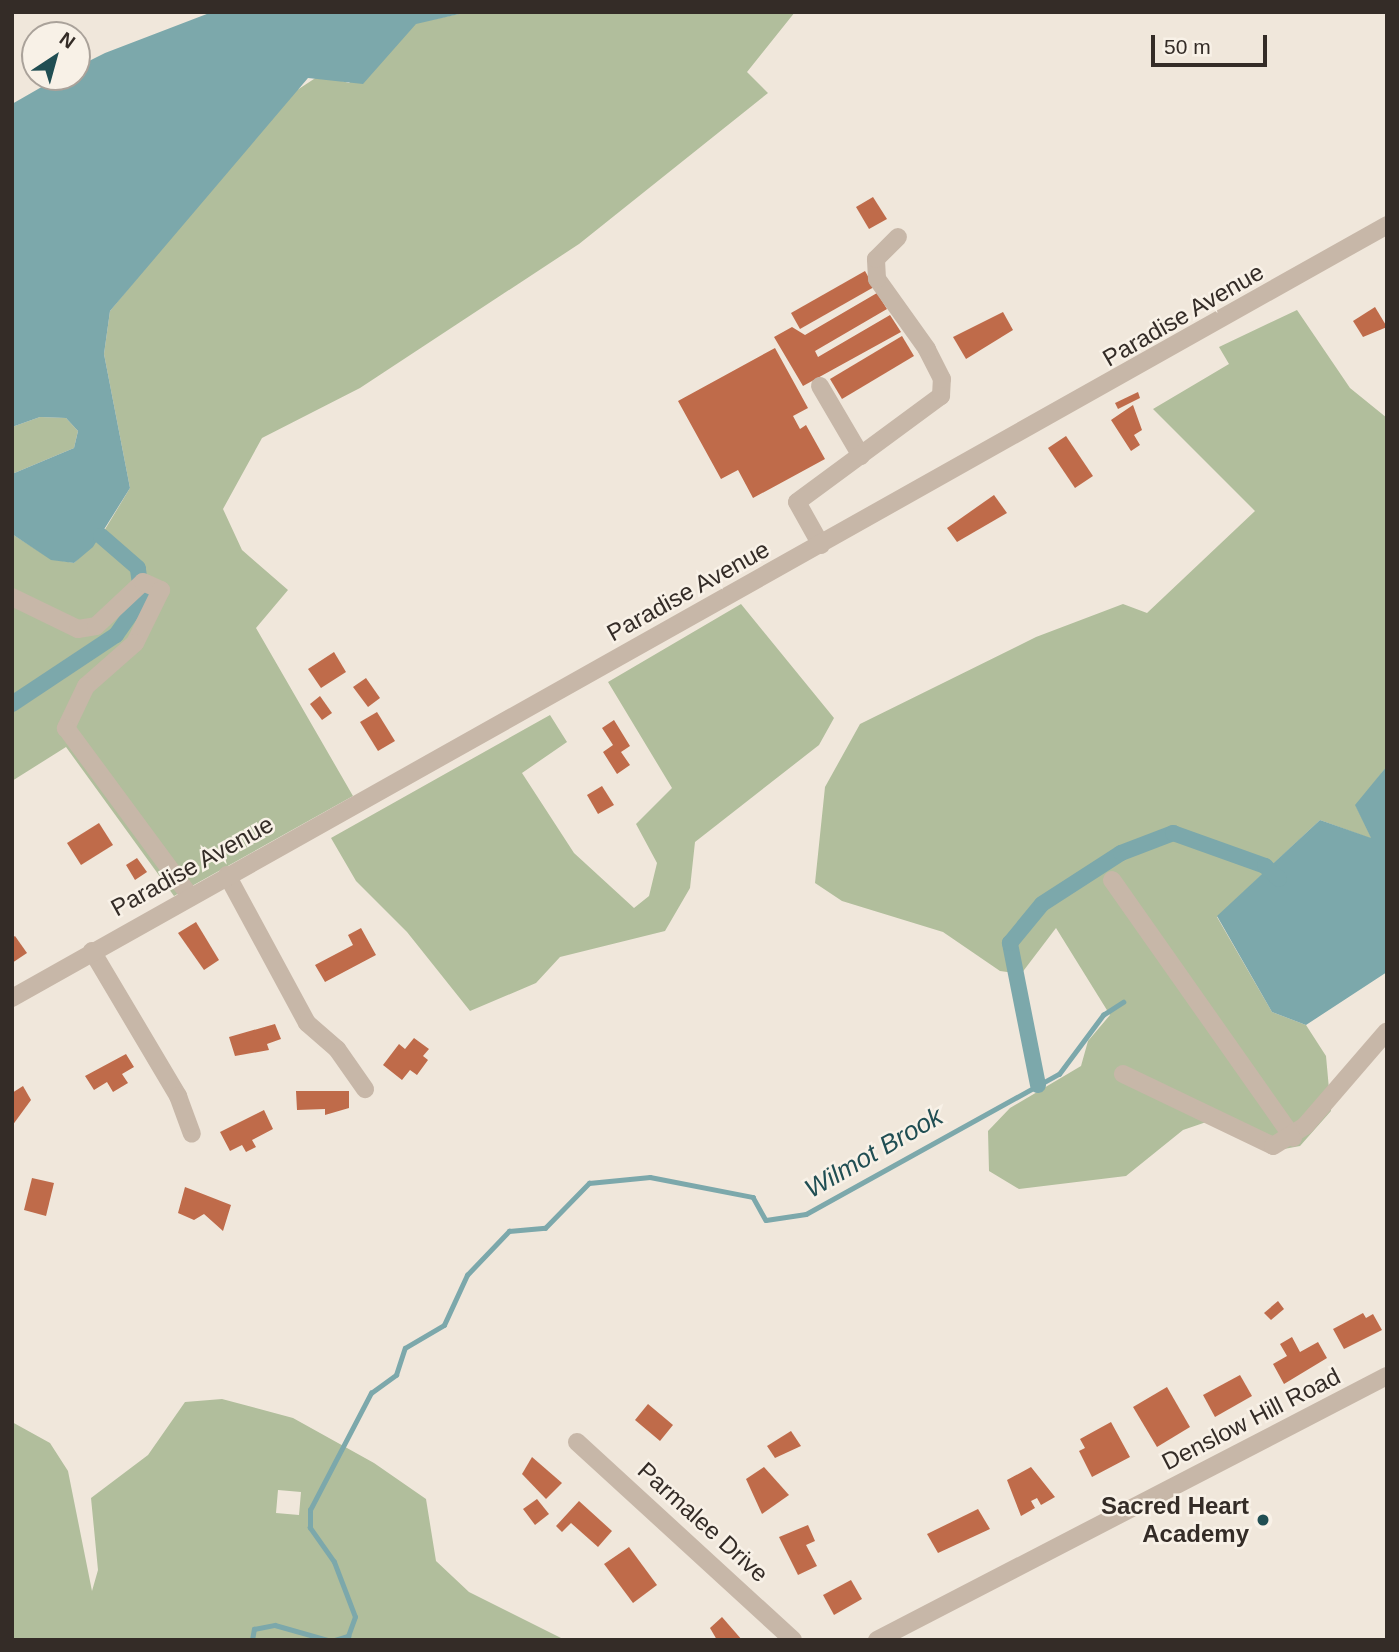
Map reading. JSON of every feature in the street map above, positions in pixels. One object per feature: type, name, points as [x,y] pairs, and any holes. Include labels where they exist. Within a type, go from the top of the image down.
[{"type":"street","name":"Paradise Avenue","points":[[12,998],[189,895],[821,545],[1387,225]]},
{"type":"street","points":[[821,545],[797,502],[941,396],[942,379],[927,349],[877,279],[876,259],[898,237]]},
{"type":"street","points":[[820,386],[861,456]]},
{"type":"street","points":[[12,597],[78,629],[96,626],[143,582],[161,590],[135,643],[86,685],[66,728],[189,895]]},
{"type":"street","points":[[227,875],[307,1023],[337,1049],[365,1088]]},
{"type":"street","points":[[1112,880],[1293,1138]]},
{"type":"street","points":[[92,951],[178,1096],[192,1134]]},
{"type":"street","points":[[1123,1074],[1273,1146],[1293,1138],[1387,1031]]},
{"type":"street","name":"Denslow Hill Road","points":[[877,1640],[1387,1376]]},
{"type":"street","name":"Parmalee Drive","points":[[577,1443],[793,1640]]},
{"type":"green space","points":[[468,12],[795,12],[747,72],[768,93],[579,244],[360,388],[262,438],[223,509],[242,550],[288,590],[256,628],[353,796],[174,896],[66,747],[12,781],[12,534],[51,559],[74,563],[101,536],[130,488],[104,354],[110,311],[285,98],[320,75],[349,83],[416,23]]},
{"type":"green space","points":[[1297,310],[1350,388],[1387,418],[1387,766],[1356,806],[1372,839],[1320,820],[1217,917],[1272,1012],[1306,1025],[1326,1056],[1331,1111],[1300,1146],[1284,1149],[1218,1118],[1183,1130],[1126,1176],[1019,1189],[989,1171],[988,1131],[1010,1108],[1081,1066],[1088,1041],[1110,1015],[1056,928],[1021,974],[1000,971],[943,932],[842,901],[815,883],[825,787],[860,724],[1036,637],[1123,604],[1147,613],[1255,511],[1153,409],[1229,364],[1219,347]]},
{"type":"green space","points":[[40,417],[66,418],[78,431],[74,448],[12,474],[12,427]]},
{"type":"green space","points":[[741,604],[834,718],[819,745],[695,842],[690,888],[665,931],[560,957],[536,983],[470,1011],[407,932],[356,881],[331,838],[550,715],[567,742],[522,773],[574,853],[634,908],[649,896],[657,863],[636,824],[672,788],[608,682]]},
{"type":"green space","points":[[222,1399],[293,1418],[374,1463],[426,1499],[436,1561],[469,1592],[565,1640],[12,1640],[12,1422],[50,1443],[68,1471],[92,1591],[98,1570],[91,1498],[148,1455],[185,1402]],"holes":[[[278,1490],[301,1492],[299,1515],[276,1513]]]},
{"type":"water","points":[[212,12],[468,12],[416,24],[363,84],[308,78],[110,311],[104,354],[130,488],[93,547],[74,563],[51,560],[12,534],[12,474],[74,448],[78,431],[66,418],[40,417],[12,427],[12,104],[35,91],[91,91],[91,60]]},
{"type":"water","points":[[1387,766],[1387,972],[1306,1025],[1272,1012],[1217,916],[1320,820],[1371,838],[1355,805]]},
{"type":"building","points":[[873,197],[887,219],[869,229],[856,207]]},
{"type":"building","points":[[865,271],[874,287],[800,329],[791,313]]},
{"type":"building","points":[[877,293],[887,309],[815,351],[818,357],[890,315],[901,332],[803,386],[774,337],[792,327],[805,335]]},
{"type":"building","points":[[1375,307],[1387,327],[1363,337],[1353,321]]},
{"type":"building","points":[[1003,312],[1013,330],[966,359],[953,337]]},
{"type":"building","points":[[902,336],[914,356],[842,399],[830,379]]},
{"type":"building","points":[[775,348],[808,408],[793,416],[800,429],[806,425],[825,459],[753,498],[738,470],[721,479],[678,401]]},
{"type":"building","points":[[1138,392],[1140,398],[1118,409],[1115,403]]},
{"type":"building","points":[[1133,405],[1142,430],[1134,435],[1140,445],[1131,451],[1111,420]]},
{"type":"building","points":[[1066,436],[1093,476],[1075,488],[1048,448]]},
{"type":"building","points":[[994,495],[1007,513],[957,542],[947,528]]},
{"type":"building","points":[[334,652],[346,672],[321,688],[308,669]]},
{"type":"building","points":[[366,678],[380,698],[368,707],[353,687]]},
{"type":"building","points":[[320,696],[332,713],[322,720],[310,704]]},
{"type":"building","points":[[377,712],[395,741],[378,751],[360,722]]},
{"type":"building","points":[[614,720],[630,746],[621,752],[630,765],[617,774],[603,752],[613,745],[602,728]]},
{"type":"building","points":[[602,786],[614,805],[598,814],[587,795]]},
{"type":"building","points":[[99,823],[113,845],[81,865],[67,843]]},
{"type":"building","points":[[137,858],[147,872],[135,880],[126,865]]},
{"type":"building","points":[[196,922],[219,960],[204,970],[178,933]]},
{"type":"building","points":[[361,928],[376,955],[325,982],[315,965],[353,945],[348,935]]},
{"type":"building","points":[[15,936],[27,953],[12,963],[12,938]]},
{"type":"building","points":[[275,1024],[281,1039],[267,1044],[269,1050],[235,1056],[229,1037]]},
{"type":"building","points":[[414,1038],[429,1049],[423,1056],[428,1060],[417,1075],[410,1070],[402,1080],[383,1065],[399,1044],[405,1049]]},
{"type":"building","points":[[126,1054],[134,1067],[122,1074],[128,1083],[113,1092],[107,1082],[94,1090],[85,1076]]},
{"type":"building","points":[[23,1086],[31,1100],[12,1126],[12,1093]]},
{"type":"building","points":[[296,1091],[349,1091],[349,1108],[325,1115],[325,1109],[297,1110]]},
{"type":"building","points":[[264,1110],[273,1129],[252,1140],[256,1147],[246,1152],[242,1145],[230,1151],[220,1132]]},
{"type":"building","points":[[32,1178],[54,1183],[46,1216],[24,1210]]},
{"type":"building","points":[[185,1187],[231,1205],[223,1231],[204,1214],[194,1220],[178,1213]]},
{"type":"building","points":[[1278,1301],[1284,1309],[1271,1320],[1264,1313]]},
{"type":"building","points":[[1363,1313],[1366,1318],[1373,1314],[1382,1330],[1344,1349],[1333,1329]]},
{"type":"building","points":[[1292,1337],[1300,1352],[1318,1342],[1327,1358],[1284,1384],[1273,1364],[1287,1356],[1280,1344]]},
{"type":"building","points":[[1240,1375],[1252,1396],[1215,1417],[1203,1395]]},
{"type":"building","points":[[1167,1387],[1190,1427],[1157,1447],[1133,1407]]},
{"type":"building","points":[[648,1404],[673,1425],[660,1441],[635,1420]]},
{"type":"building","points":[[1111,1422],[1130,1457],[1092,1477],[1079,1451],[1085,1448],[1080,1439]]},
{"type":"building","points":[[791,1431],[801,1446],[775,1458],[767,1446]]},
{"type":"building","points":[[532,1457],[562,1483],[546,1499],[522,1474]]},
{"type":"building","points":[[764,1467],[789,1495],[762,1514],[746,1479]]},
{"type":"building","points":[[1031,1467],[1055,1497],[1041,1505],[1037,1498],[1031,1501],[1035,1508],[1021,1516],[1007,1480]]},
{"type":"building","points":[[537,1499],[549,1514],[535,1525],[523,1509]]},
{"type":"building","points":[[579,1501],[612,1531],[598,1547],[571,1523],[562,1532],[556,1526]]},
{"type":"building","points":[[978,1509],[990,1529],[938,1553],[927,1534]]},
{"type":"building","points":[[808,1525],[815,1541],[806,1545],[817,1566],[798,1575],[779,1537]]},
{"type":"building","points":[[629,1547],[657,1585],[633,1603],[604,1564]]},
{"type":"building","points":[[851,1580],[862,1599],[834,1615],[823,1595]]},
{"type":"building","points":[[722,1617],[742,1640],[717,1640],[710,1628]]},
{"type":"waterway","points":[[12,704],[116,635],[142,598],[138,568],[101,536]]},
{"type":"waterway","points":[[1038,1085],[1010,943],[1042,904],[1121,853],[1173,833],[1265,866],[1279,879]]},
{"type":"waterway","name":"Wilmot Brook","points":[[335,1640],[348,1636],[355,1617],[334,1562],[310,1528],[310,1510],[371,1393],[396,1375],[405,1348],[444,1325],[467,1275],[509,1231],[545,1228],[589,1183],[650,1177],[753,1197],[766,1220],[806,1214],[1059,1074],[1103,1015],[1123,1002]]},
{"type":"waterway","name":"Wilmot Brook","points":[[252,1640],[254,1629],[275,1625],[328,1640]]},
{"type":"place","name":"Sacred Heart Academy","points":[[1263,1520]]}]
